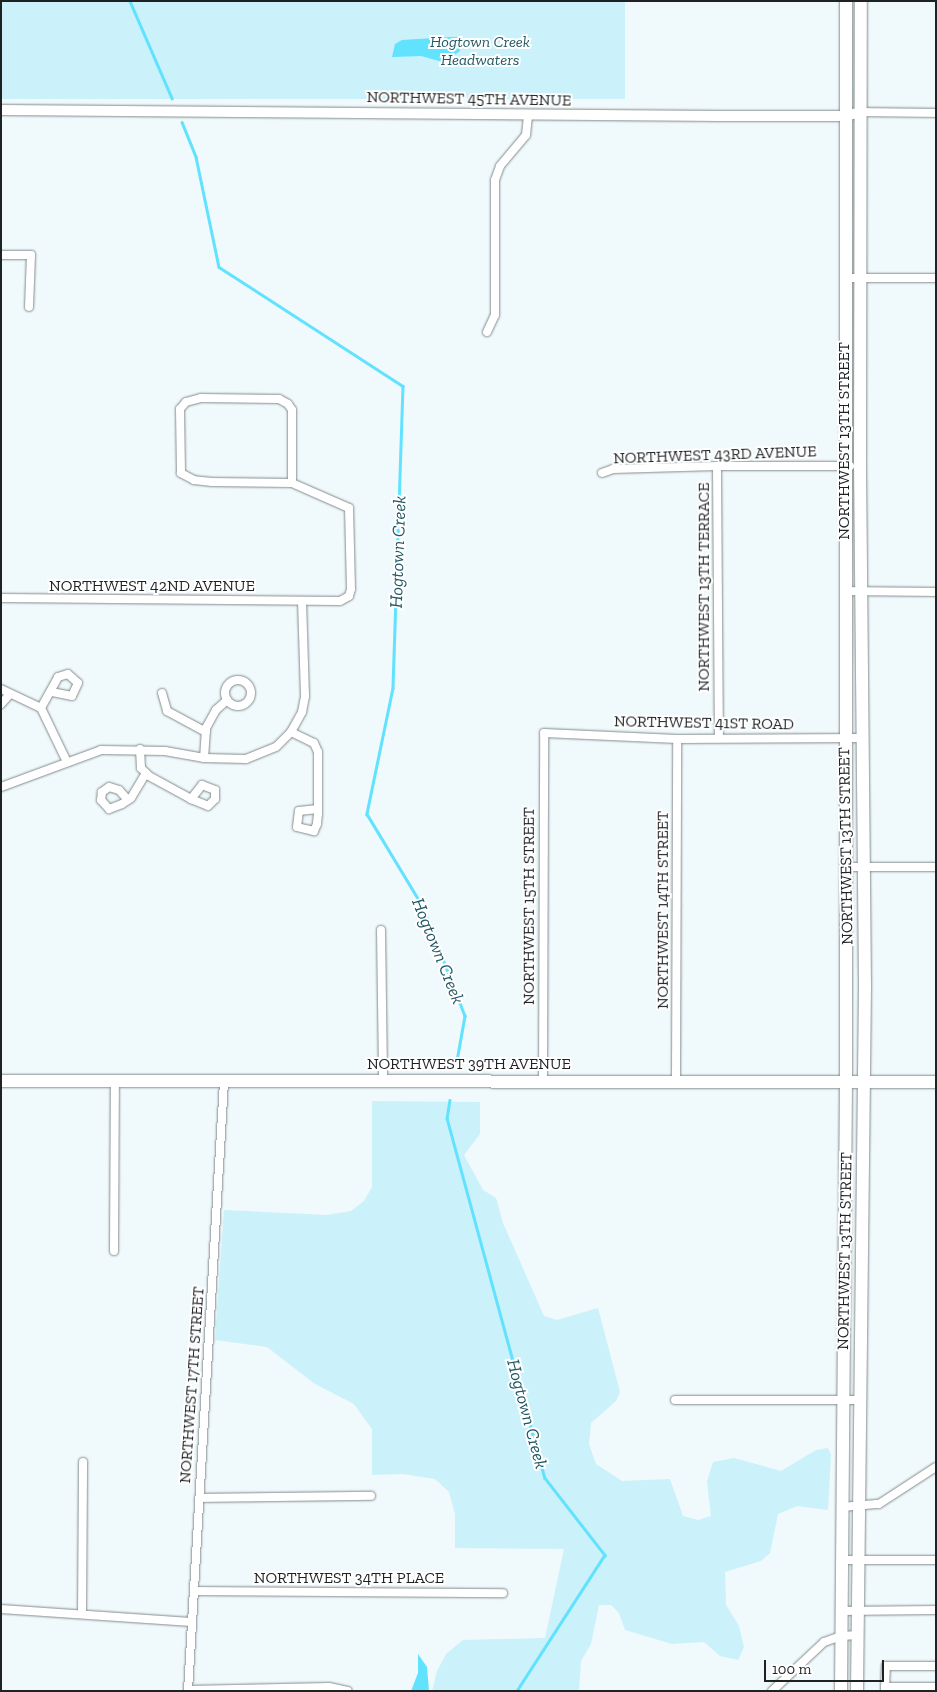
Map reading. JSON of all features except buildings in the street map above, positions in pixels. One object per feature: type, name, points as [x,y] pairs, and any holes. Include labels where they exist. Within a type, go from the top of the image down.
[{"type":"main road","name":"NORTHWEST 13TH STREET","points":[[841,1691],[846,1082],[844,466],[846,1]]},
{"type":"main road","name":"NORTHWEST 13TH STREET","points":[[857,1691],[864,1082],[861,867],[860,466],[862,1]]},
{"type":"main road","name":"NORTHWEST 39TH AVENUE","points":[[1,1081],[544,1080],[936,1082]]},
{"type":"street","name":"NORTHWEST 45TH AVENUE","points":[[1,110],[528,115],[845,116],[861,112],[936,113]]},
{"type":"street","points":[[487,332],[495,315],[495,180],[500,166],[526,135],[528,115]]},
{"type":"street","points":[[1,255],[31,255],[29,307]]},
{"type":"street","points":[[845,278],[936,278]]},
{"type":"street","points":[[201,398],[279,399],[288,404],[292,410],[292,483],[212,482],[181,473],[180,409],[186,402],[201,398]]},
{"type":"street","name":"NORTHWEST 43RD AVENUE","points":[[602,473],[613,469],[717,466],[860,466]]},
{"type":"street","name":"NORTHWEST 13TH TERRACE","points":[[717,466],[719,738]]},
{"type":"street","name":"NORTHWEST 42ND AVENUE","points":[[1,598],[340,601],[348,596],[351,589],[349,508],[292,483]]},
{"type":"street","points":[[845,592],[936,592]]},
{"type":"street","points":[[1,787],[101,750],[140,749],[204,758],[246,759],[264,754],[291,732],[302,712],[306,696],[302,601]]},
{"type":"street","points":[[1,689],[41,708],[67,762]]},
{"type":"street","points":[[41,708],[52,692]]},
{"type":"street","points":[[162,693],[167,711],[206,732]]},
{"type":"street","points":[[1,704],[10,694]]},
{"type":"street","points":[[204,758],[206,732],[216,710],[227,700]]},
{"type":"street","points":[[291,732],[314,743],[318,752],[318,809]]},
{"type":"street","name":"NORTHWEST 15TH STREET","points":[[544,1080],[543,754],[544,733],[547,733]]},
{"type":"street","name":"NORTHWEST 41ST ROAD","points":[[547,733],[677,739],[861,738]]},
{"type":"street","name":"NORTHWEST 14TH STREET","points":[[676,1081],[677,739]]},
{"type":"street","points":[[140,749],[142,768],[146,773],[190,799]]},
{"type":"street","points":[[128,800],[146,773]]},
{"type":"street","points":[[846,867],[936,867]]},
{"type":"street","points":[[381,930],[383,1080]]},
{"type":"street","points":[[114,1251],[115,1081]]},
{"type":"street","name":"NORTHWEST 17TH STREET","points":[[188,1690],[224,1081]]},
{"type":"street","points":[[674,1400],[859,1400]]},
{"type":"street","points":[[82,1462],[82,1614]]},
{"type":"street","points":[[842,1507],[879,1504],[936,1467]]},
{"type":"street","points":[[199,1498],[371,1496]]},
{"type":"street","points":[[842,1560],[936,1560]]},
{"type":"street","name":"NORTHWEST 34TH PLACE","points":[[194,1591],[503,1593]]},
{"type":"street","points":[[1,1609],[191,1622]]},
{"type":"street","points":[[842,1611],[936,1610]]},
{"type":"street","points":[[772,1691],[824,1642],[841,1636],[858,1635]]},
{"type":"street","points":[[936,1666],[886,1666],[885,1689],[936,1687]]},
{"type":"street","points":[[188,1690],[330,1687],[348,1691]]},
{"type":"green space","name":"Hogtown Creek Headwaters","points":[[1,1],[625,1],[625,99],[1,99]]},
{"type":"green space","points":[[372,1101],[480,1102],[480,1134],[464,1155],[483,1190],[496,1198],[503,1223],[544,1316],[557,1320],[598,1308],[620,1392],[616,1401],[591,1423],[589,1444],[596,1464],[622,1481],[670,1479],[683,1516],[698,1520],[711,1516],[707,1481],[713,1462],[734,1458],[781,1471],[816,1450],[828,1448],[831,1455],[828,1510],[797,1506],[778,1514],[770,1553],[761,1561],[725,1572],[726,1605],[739,1626],[744,1647],[738,1660],[720,1656],[704,1642],[672,1644],[625,1630],[619,1613],[611,1605],[599,1605],[591,1644],[581,1661],[579,1691],[432,1691],[437,1671],[446,1654],[463,1640],[545,1638],[564,1549],[455,1548],[455,1514],[449,1492],[435,1479],[403,1474],[372,1475],[372,1429],[354,1404],[315,1384],[267,1347],[215,1340],[224,1210],[327,1215],[351,1211],[364,1201],[372,1187]]},
{"type":"water","points":[[461,37],[463,43],[459,52],[443,62],[421,56],[392,57],[395,44],[402,40]]},
{"type":"water","points":[[418,1654],[427,1667],[429,1691],[411,1691],[418,1673]]},
{"type":"waterway","name":"Hogtown Creek","points":[[130,1],[172,98]]},
{"type":"waterway","name":"Hogtown Creek","points":[[182,122],[196,157],[219,267],[403,386],[393,688],[367,814],[422,905],[465,1016],[457,1061]]},
{"type":"waterway","name":"Hogtown Creek","points":[[450,1100],[447,1118],[545,1478],[605,1555],[517,1691]]}]
